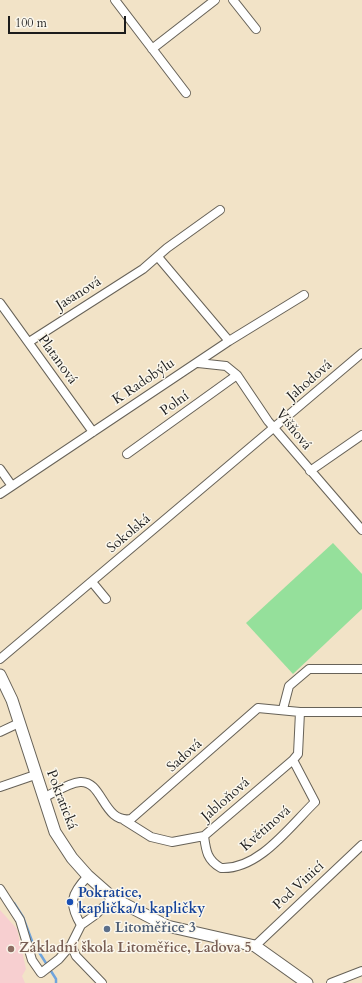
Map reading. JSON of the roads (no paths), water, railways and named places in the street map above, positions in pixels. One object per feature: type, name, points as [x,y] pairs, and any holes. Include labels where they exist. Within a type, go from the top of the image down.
[{"type":"street","points":[[114,0],[186,93]]},
{"type":"street","points":[[152,49],[215,0]]},
{"type":"street","points":[[233,0],[256,29]]},
{"type":"street","name":"Jasanová","points":[[28,342],[144,269],[167,248],[220,210]]},
{"type":"street","points":[[158,257],[229,341]]},
{"type":"street","name":"K Radobýlu","points":[[0,494],[229,341],[304,294]]},
{"type":"street","name":"Platanová","points":[[0,303],[93,432]]},
{"type":"street","name":"Jahodová","points":[[275,428],[362,353]]},
{"type":"street","name":"Višňová","points":[[198,362],[226,366],[237,374],[275,428],[310,471],[361,528]]},
{"type":"street","name":"Polní","points":[[127,454],[237,374]]},
{"type":"street","name":"Sokolská","points":[[0,659],[275,428]]},
{"type":"street","points":[[310,471],[362,435]]},
{"type":"street","points":[[0,469],[12,486]]},
{"type":"street","points":[[92,582],[106,599]]},
{"type":"street","points":[[283,709],[290,686],[309,669],[362,669]]},
{"type":"street","name":"Pokratická","points":[[0,675],[12,700],[35,775],[55,832],[72,858],[88,876],[113,898],[167,926],[255,946],[307,983]]},
{"type":"street","name":"Sadová","points":[[124,820],[136,816],[258,708],[283,709],[300,712],[362,712]]},
{"type":"street","points":[[294,760],[298,754],[300,712]]},
{"type":"street","points":[[0,732],[20,723]]},
{"type":"street","name":"Jabloňová","points":[[124,820],[150,837],[172,842],[204,836],[294,760]]},
{"type":"street","name":"Květinová","points":[[204,836],[207,854],[216,865],[228,868],[244,865],[260,856],[315,802],[294,760]]},
{"type":"street","points":[[0,787],[35,775]]},
{"type":"street","points":[[43,798],[77,782],[85,782],[95,790],[113,814],[124,820]]},
{"type":"street","name":"Pod Vinicí","points":[[255,946],[362,845]]},
{"type":"street","points":[[81,925],[75,915],[72,899],[78,886],[88,876]]},
{"type":"street","points":[[0,890],[20,920],[32,960],[43,972],[52,965],[71,945],[81,925],[95,915],[113,898]]},
{"type":"street","points":[[71,945],[76,956],[102,983]]},
{"type":"street","points":[[331,983],[362,971]]},
{"type":"waterway","points":[[14,903],[23,917],[32,941],[56,979],[56,983]]},
{"type":"place","name":"Pokratice, kaplička/u kapličky","points":[[70,902]]},
{"type":"place","name":"Litoměřice 3","points":[[107,929]]},
{"type":"place","name":"Základní škola Litoměřice, Ladova 5","points":[[11,949]]}]
